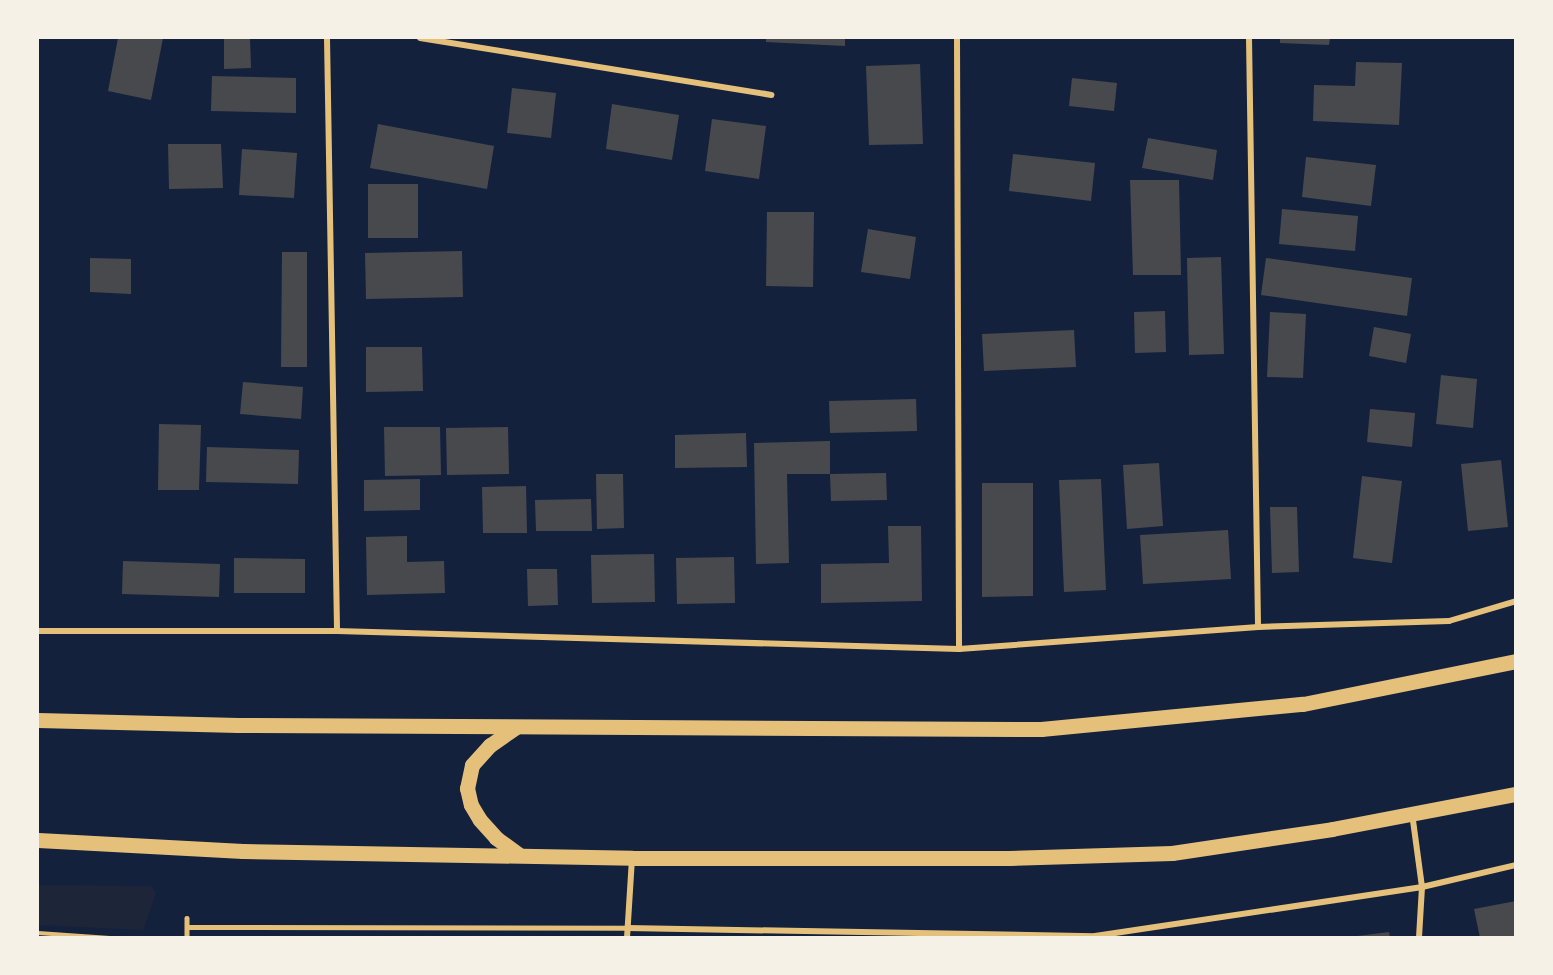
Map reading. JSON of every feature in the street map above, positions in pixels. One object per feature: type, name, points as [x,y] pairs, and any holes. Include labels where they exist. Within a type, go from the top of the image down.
[{"type":"main road","points":[[38,720],[516,727],[1041,729],[1303,704],[1515,661]]},
{"type":"main road","points":[[516,727],[490,745],[472,765],[466,788],[471,805],[480,820],[496,838],[519,855]]},
{"type":"main road","points":[[38,840],[243,851],[632,858],[1009,858],[1172,853],[1515,794]]},
{"type":"street","points":[[327,38],[337,631]]},
{"type":"street","points":[[420,38],[771,95]]},
{"type":"street","points":[[957,38],[959,649]]},
{"type":"street","points":[[1249,38],[1258,627]]},
{"type":"street","points":[[38,631],[337,631],[959,649],[1258,627],[1449,621],[1515,601]]},
{"type":"street","points":[[1412,813],[1422,887],[1419,938]]},
{"type":"street","points":[[627,938],[632,858]]},
{"type":"street","points":[[627,928],[1095,936],[1422,887],[1515,865]]},
{"type":"lane","points":[[186,918],[187,938]]},
{"type":"lane","points":[[187,927],[627,928]]},
{"type":"path","points":[[38,933],[110,938]]},
{"type":"shaded area","points":[[38,885],[152,886],[156,893],[143,930],[38,925]]},
{"type":"building","points":[[118,38],[163,38],[151,100],[108,91]]},
{"type":"building","points":[[224,38],[250,38],[251,68],[224,69]]},
{"type":"building","points":[[766,38],[845,38],[845,46],[766,42]]},
{"type":"building","points":[[1280,38],[1330,38],[1329,45],[1280,43]]},
{"type":"building","points":[[1356,62],[1402,63],[1399,125],[1313,121],[1314,85],[1355,86]]},
{"type":"building","points":[[920,64],[923,144],[869,145],[866,66]]},
{"type":"building","points":[[212,76],[296,78],[296,113],[211,111]]},
{"type":"building","points":[[1072,78],[1117,83],[1114,111],[1069,106]]},
{"type":"building","points":[[512,88],[556,93],[551,138],[507,133]]},
{"type":"building","points":[[612,104],[679,115],[672,160],[606,149]]},
{"type":"building","points":[[712,119],[766,126],[759,179],[705,171]]},
{"type":"building","points":[[378,124],[494,146],[487,189],[370,168]]},
{"type":"building","points":[[1148,138],[1217,150],[1213,180],[1142,168]]},
{"type":"building","points":[[168,144],[221,144],[223,188],[169,189]]},
{"type":"building","points":[[242,149],[297,153],[294,198],[239,195]]},
{"type":"building","points":[[1013,154],[1095,163],[1091,201],[1009,191]]},
{"type":"building","points":[[1306,157],[1376,165],[1371,206],[1302,197]]},
{"type":"building","points":[[1130,180],[1179,180],[1181,275],[1133,275]]},
{"type":"building","points":[[368,184],[418,184],[418,238],[368,238]]},
{"type":"building","points":[[1282,209],[1358,216],[1355,251],[1279,244]]},
{"type":"building","points":[[767,212],[814,212],[813,287],[766,286]]},
{"type":"building","points":[[868,229],[916,237],[910,279],[861,272]]},
{"type":"building","points":[[462,251],[463,297],[366,299],[365,253]]},
{"type":"building","points":[[282,252],[307,252],[307,367],[281,367]]},
{"type":"building","points":[[1221,257],[1224,354],[1189,355],[1187,258]]},
{"type":"building","points":[[90,258],[131,259],[131,294],[90,292]]},
{"type":"building","points":[[1266,258],[1412,278],[1407,316],[1261,295]]},
{"type":"building","points":[[1165,311],[1166,352],[1135,353],[1134,312]]},
{"type":"building","points":[[1270,312],[1306,314],[1303,378],[1267,377]]},
{"type":"building","points":[[1374,327],[1411,334],[1406,363],[1369,356]]},
{"type":"building","points":[[1074,330],[1076,367],[984,371],[982,334]]},
{"type":"building","points":[[366,347],[422,347],[423,391],[366,392]]},
{"type":"building","points":[[1441,375],[1477,379],[1473,428],[1436,424]]},
{"type":"building","points":[[243,382],[303,387],[301,419],[240,414]]},
{"type":"building","points":[[916,399],[917,431],[830,433],[829,401]]},
{"type":"building","points":[[1370,409],[1415,413],[1412,447],[1367,442]]},
{"type":"building","points":[[159,424],[201,425],[199,490],[158,490]]},
{"type":"building","points":[[384,427],[440,427],[441,475],[385,476]]},
{"type":"building","points":[[508,427],[509,474],[447,475],[446,428]]},
{"type":"building","points":[[746,433],[747,467],[675,468],[675,435]]},
{"type":"building","points":[[830,441],[830,474],[787,474],[789,563],[756,564],[754,443]]},
{"type":"building","points":[[207,447],[299,450],[298,484],[206,482]]},
{"type":"building","points":[[1501,460],[1508,527],[1468,531],[1461,464]]},
{"type":"building","points":[[1159,463],[1163,526],[1127,529],[1123,465]]},
{"type":"building","points":[[886,473],[887,500],[831,501],[830,474]]},
{"type":"building","points":[[596,474],[623,474],[624,528],[597,529]]},
{"type":"building","points":[[1362,476],[1402,481],[1392,563],[1353,558]]},
{"type":"building","points":[[420,479],[420,510],[364,511],[364,480]]},
{"type":"building","points":[[1101,479],[1106,590],[1064,592],[1059,480]]},
{"type":"building","points":[[982,483],[1033,483],[1033,596],[982,597]]},
{"type":"building","points":[[526,486],[527,533],[483,533],[482,487]]},
{"type":"building","points":[[591,499],[592,531],[536,531],[535,500]]},
{"type":"building","points":[[1270,507],[1297,507],[1299,572],[1272,573]]},
{"type":"building","points":[[888,526],[921,526],[922,601],[821,603],[821,564],[889,563]]},
{"type":"building","points":[[1228,530],[1231,579],[1143,584],[1140,535]]},
{"type":"building","points":[[407,536],[407,562],[444,561],[445,593],[367,595],[366,537]]},
{"type":"building","points":[[654,554],[655,602],[592,603],[591,555]]},
{"type":"building","points":[[734,557],[735,603],[677,604],[676,558]]},
{"type":"building","points":[[234,558],[305,559],[305,593],[234,593]]},
{"type":"building","points":[[123,561],[220,564],[219,597],[122,594]]},
{"type":"building","points":[[527,569],[557,569],[558,605],[528,606]]},
{"type":"building","points":[[1516,901],[1516,938],[1480,938],[1474,909]]},
{"type":"building","points":[[1389,932],[1390,938],[1357,938],[1357,936]]}]
